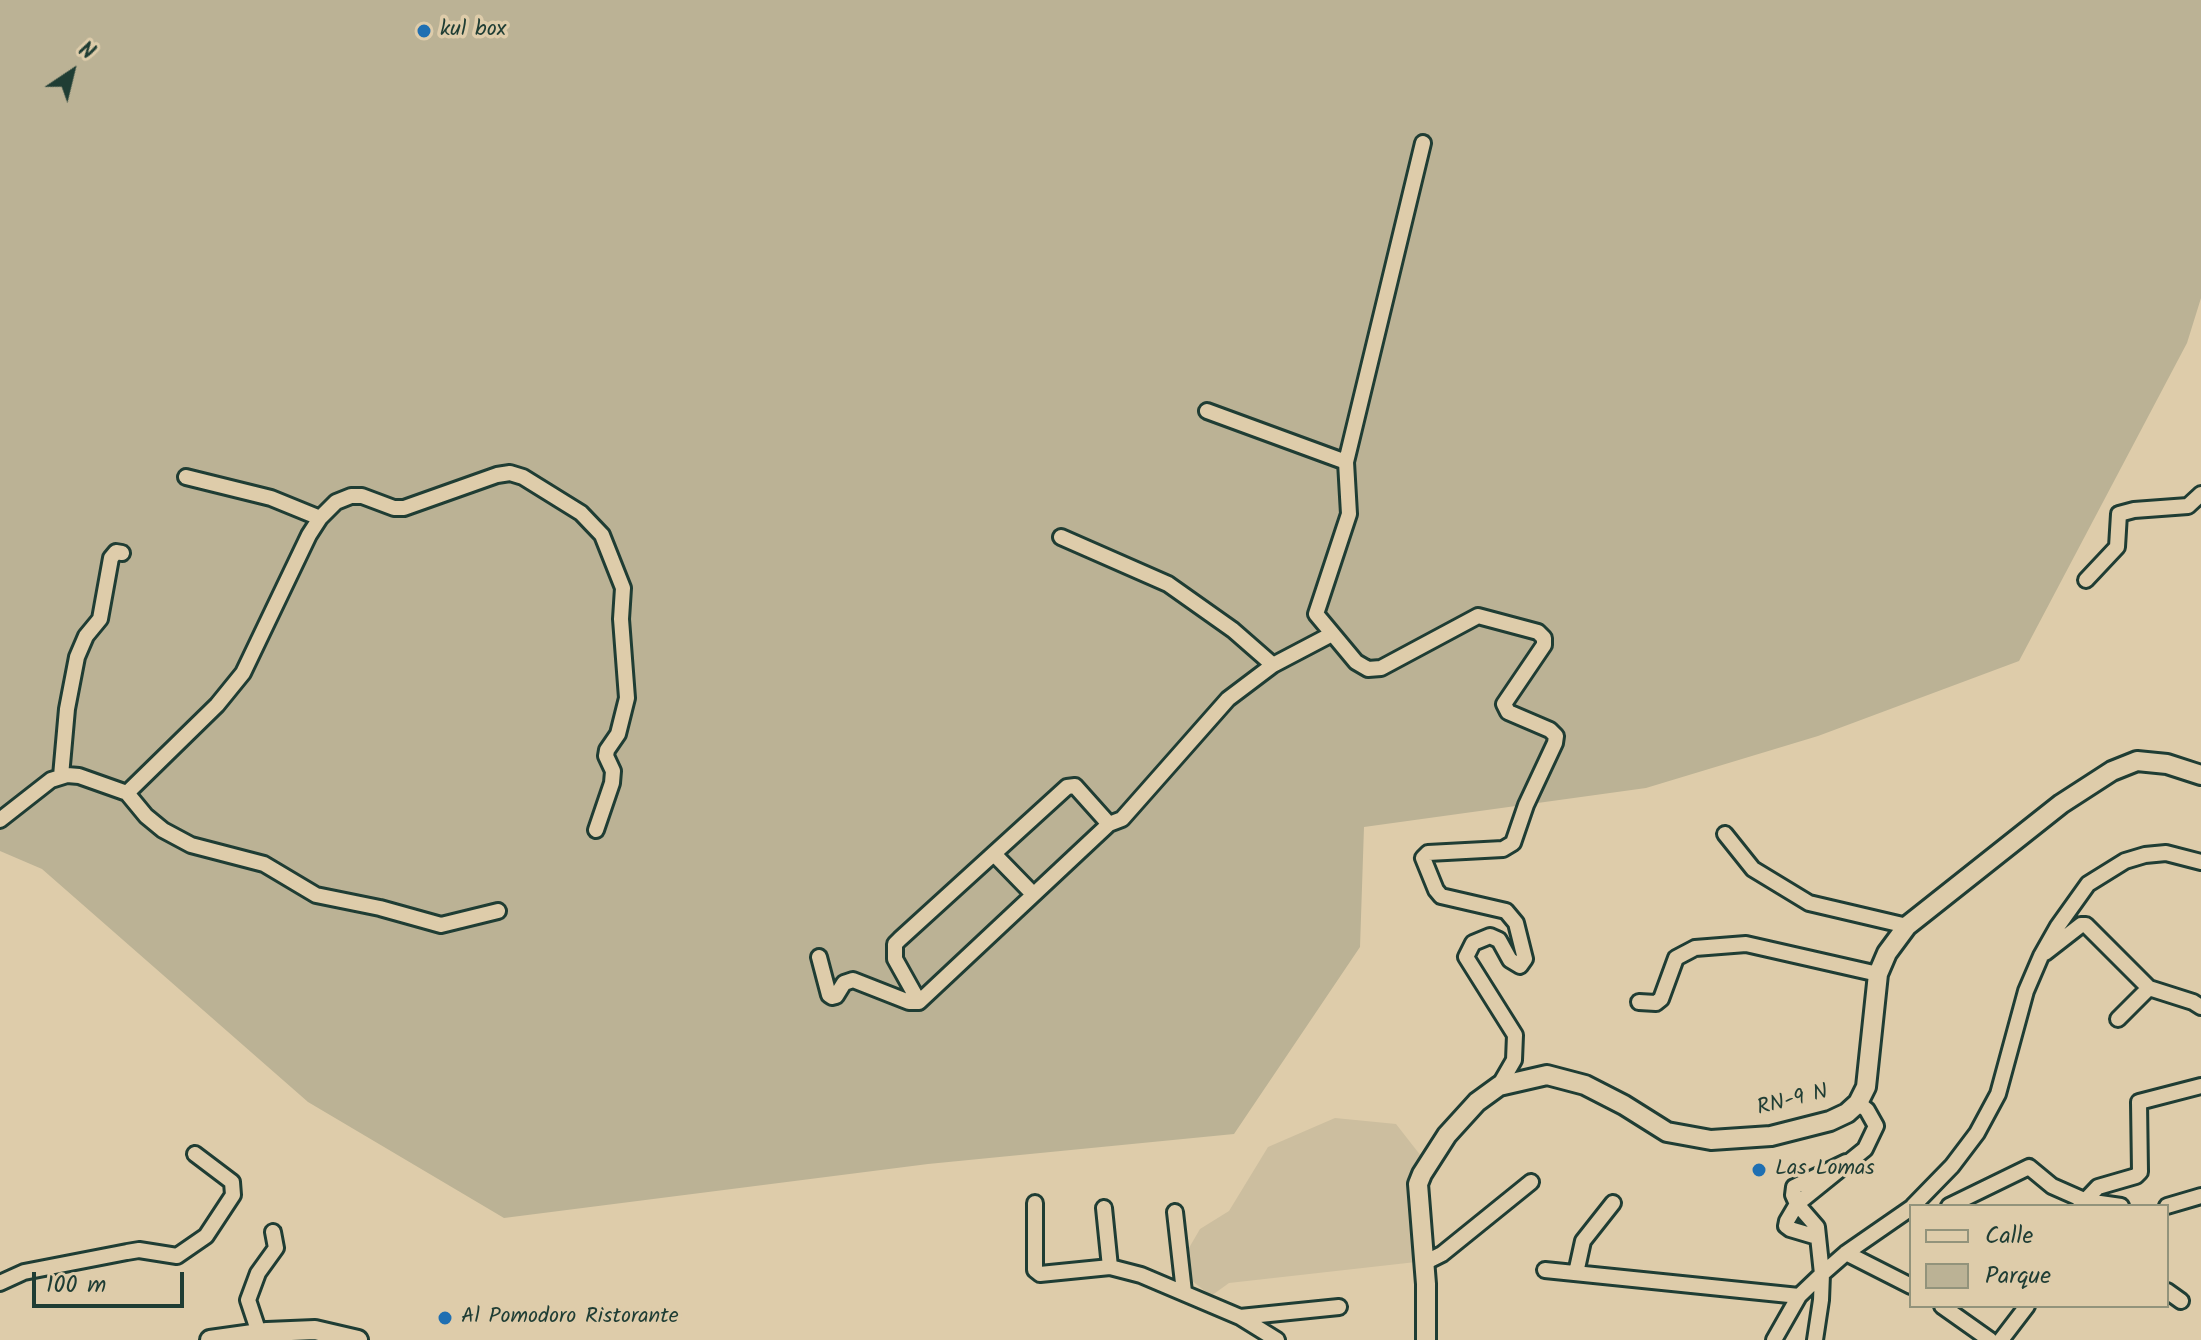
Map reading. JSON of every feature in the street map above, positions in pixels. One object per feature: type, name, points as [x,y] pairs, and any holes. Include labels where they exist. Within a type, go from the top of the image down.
[{"type":"main road","name":"RN-9 N","points":[[1426,1340],[1426,1284],[1418,1184],[1447,1135],[1477,1102],[1499,1086],[1547,1075],[1585,1085],[1667,1132],[1711,1140],[1771,1136],[1830,1121],[1847,1113],[1858,1103],[1866,1087],[1878,974],[1887,953],[1907,926],[2061,804],[2112,771],[2137,761],[2167,764],[2201,775]]},
{"type":"main road","points":[[210,1340],[315,1330],[358,1340]]},
{"type":"street","points":[[1423,143],[1346,462],[1349,514],[1316,614],[1356,662],[1368,669],[1381,668],[1478,616],[1538,632],[1544,638],[1544,645],[1504,704],[1508,712],[1550,730],[1556,736],[1513,843],[1503,849],[1428,853],[1423,858],[1441,896],[1506,911],[1516,923],[1525,959],[1520,966],[1510,960],[1499,940],[1490,936],[1473,943],[1466,957],[1515,1035],[1514,1060],[1499,1086]]},
{"type":"street","points":[[1207,411],[1346,462]]},
{"type":"street","points":[[127,793],[217,705],[243,673],[304,544],[320,518],[336,502],[346,497],[362,496],[400,509],[510,473],[523,477],[581,513],[602,535],[623,588],[621,619],[627,698],[618,734],[607,750],[606,756],[613,771],[612,783],[596,830]]},
{"type":"street","points":[[186,477],[271,498],[320,518]]},
{"type":"street","points":[[2086,580],[2117,547],[2119,514],[2188,506],[2201,494]]},
{"type":"street","points":[[1061,537],[1168,584],[1233,630],[1273,665]]},
{"type":"street","points":[[61,776],[67,709],[77,657],[86,636],[100,619],[111,558],[116,552],[122,553]]},
{"type":"street","points":[[819,957],[832,997],[844,983],[853,980],[909,1002],[919,1002],[1109,824],[1122,819],[1228,699],[1273,665],[1332,634]]},
{"type":"street","points":[[0,820],[47,782],[61,776],[79,776],[127,793],[146,816],[163,830],[191,845],[264,864],[316,895],[441,925],[498,911]]},
{"type":"street","points":[[919,1002],[895,959],[895,944],[1071,785],[1109,824]]},
{"type":"street","points":[[1725,834],[1753,869],[1809,903],[1907,926]]},
{"type":"street","points":[[1914,1204],[1952,1166],[1977,1133],[1998,1094],[2026,991],[2041,956],[2088,884],[2125,861],[2145,855],[2166,853],[2201,862]]},
{"type":"street","points":[[994,854],[1033,894]]},
{"type":"street","points":[[2041,956],[2081,925],[2086,925],[2149,988],[2201,1007]]},
{"type":"street","points":[[1639,1002],[1656,1003],[1661,999],[1676,958],[1695,948],[1746,944],[1878,974]]},
{"type":"street","points":[[2118,1019],[2149,988]]},
{"type":"street","points":[[1953,1204],[2029,1167],[2052,1186],[2083,1204],[2098,1187],[2136,1176],[2140,1172],[2139,1102],[2201,1086]]},
{"type":"street","points":[[1817,1237],[1786,1226],[1791,1210],[1797,1204],[1865,1149],[1876,1126],[1867,1110],[1858,1103]]},
{"type":"street","points":[[0,1283],[24,1272],[139,1250],[177,1256],[206,1236],[233,1195],[232,1182],[195,1154]]},
{"type":"street","points":[[1424,1263],[1442,1254],[1531,1182]]},
{"type":"street","points":[[2169,1205],[2201,1196]]},
{"type":"street","points":[[1035,1203],[1035,1270],[1040,1274],[1110,1267],[1141,1275],[1240,1317],[1258,1336],[1277,1340]]},
{"type":"street","points":[[1576,1273],[1583,1241],[1613,1203]]},
{"type":"street","points":[[1797,1204],[1813,1221],[1822,1274],[1815,1340]]},
{"type":"street","points":[[1104,1208],[1110,1267]]},
{"type":"street","points":[[1774,1340],[1799,1296],[1846,1253],[1909,1208]]},
{"type":"street","points":[[1175,1212],[1184,1292]]},
{"type":"street","points":[[266,1335],[248,1300],[258,1273],[276,1248],[273,1232]]},
{"type":"street","points":[[1846,1253],[1909,1285]]},
{"type":"street","points":[[1545,1270],[1799,1296]]},
{"type":"street","points":[[2169,1292],[2181,1301]]},
{"type":"street","points":[[1240,1317],[1339,1307]]},
{"type":"street","points":[[1945,1308],[1990,1340]]},
{"type":"street","points":[[2001,1340],[2025,1308]]},
{"type":"shaded area","points":[[1335,1118],[1396,1124],[1421,1156],[1415,1179],[1416,1262],[1229,1283],[1211,1296],[1191,1280],[1186,1253],[1200,1229],[1229,1211],[1268,1147]]},
{"type":"green space","points":[[0,0],[2201,0],[2201,298],[2187,343],[2019,661],[1818,736],[1646,788],[1364,827],[1360,947],[1234,1134],[928,1164],[504,1218],[308,1102],[42,869],[0,851]]},
{"type":"place","name":"kul box","points":[[424,31]]},
{"type":"place","name":"Las Lomas","points":[[1759,1170]]},
{"type":"place","name":"Al Pomodoro Ristorante","points":[[445,1318]]}]
